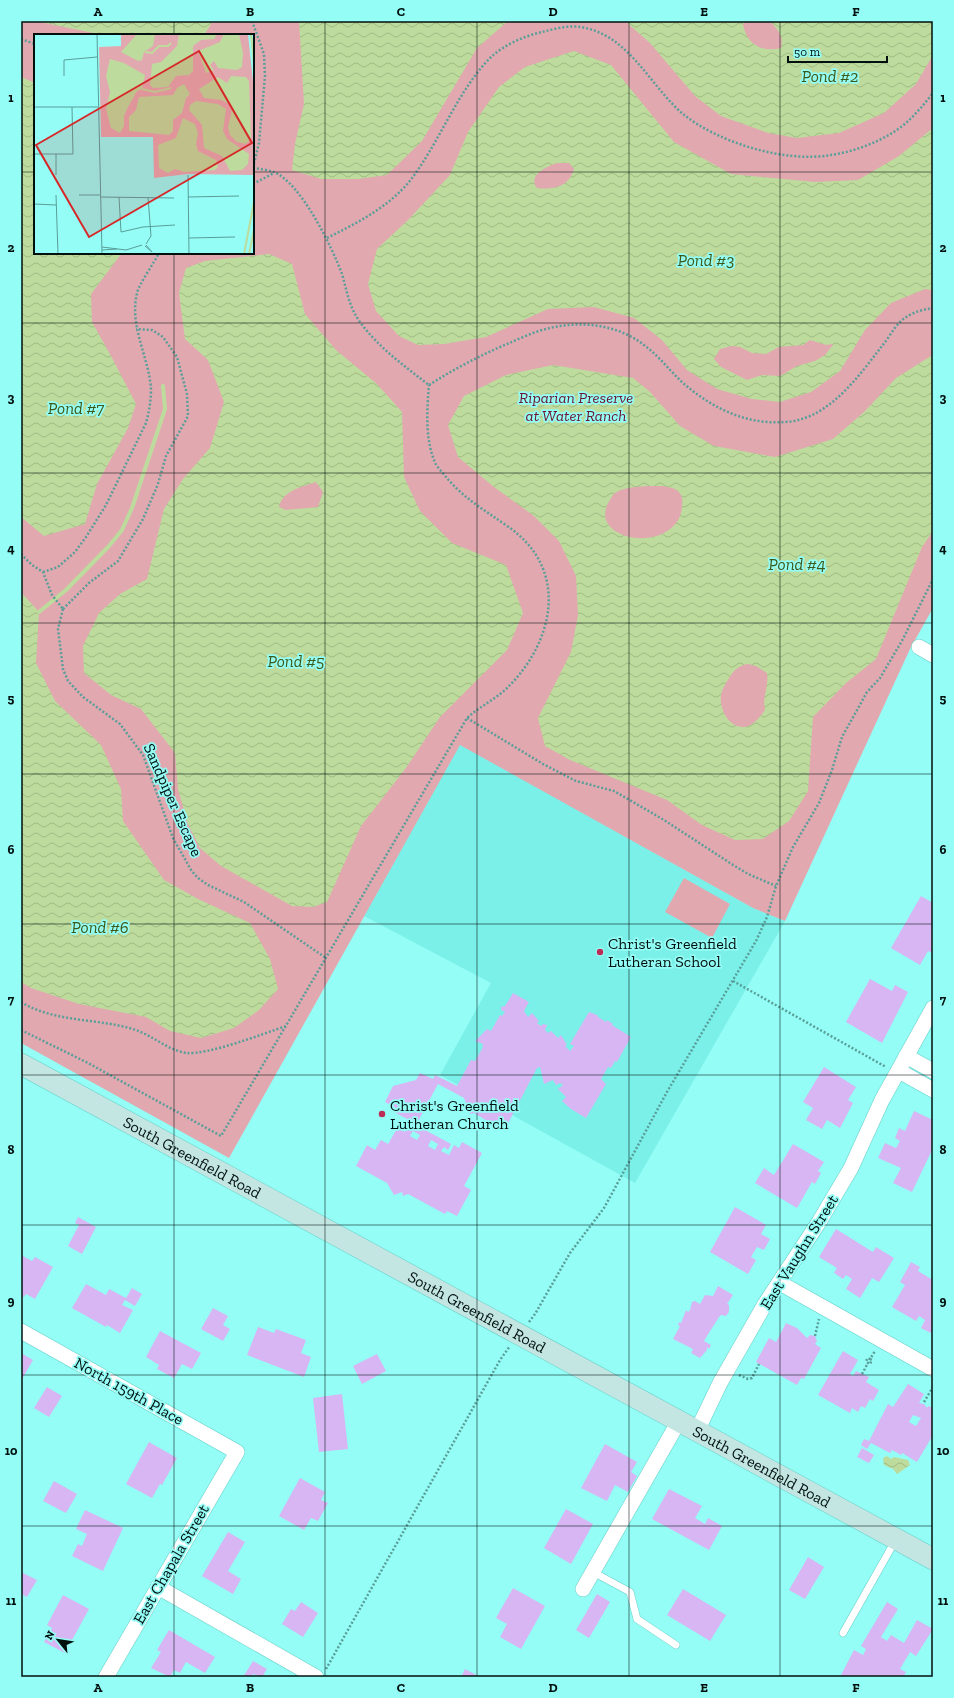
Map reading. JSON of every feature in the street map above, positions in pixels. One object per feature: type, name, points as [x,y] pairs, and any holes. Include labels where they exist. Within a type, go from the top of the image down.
[{"type":"main road","name":"South Greenfield Road","points":[[21,1064],[933,1559]]},
{"type":"street","points":[[918,647],[933,655]]},
{"type":"street","name":"East Vaughn Street","points":[[583,1589],[688,1426],[728,1368],[765,1304],[819,1222],[851,1168],[882,1100],[892,1069],[906,1056],[933,1008]]},
{"type":"street","points":[[906,1056],[933,1071]]},
{"type":"street","points":[[892,1069],[933,1090]]},
{"type":"street","points":[[780,1282],[933,1369]]},
{"type":"street","name":"North 159th Place","points":[[21,1331],[237,1452]]},
{"type":"street","name":"East Chapala Street","points":[[106,1677],[237,1452]]},
{"type":"street","points":[[158,1587],[320,1674]]},
{"type":"lane","points":[[843,1633],[896,1539]]},
{"type":"lane","points":[[593,1572],[630,1592],[636,1619],[676,1646]]},
{"type":"path","points":[[252,21],[264,54],[265,76],[262,118],[254,162]]},
{"type":"path","points":[[327,238],[366,218],[408,183],[474,79],[491,57],[515,42],[533,34],[556,28],[580,27],[602,35],[623,47],[641,65],[669,101],[685,115],[723,137],[764,151],[785,154],[830,156],[850,152],[872,144],[894,132],[911,117],[933,93]]},
{"type":"path","points":[[21,39],[34,44]]},
{"type":"path","points":[[254,168],[274,172],[288,182],[299,195],[327,238],[341,273],[350,307],[360,322],[390,354],[429,385]]},
{"type":"path","points":[[254,183],[274,172]]},
{"type":"path","points":[[43,572],[58,567],[75,552],[86,537],[106,505],[146,423],[150,409],[151,388],[136,328],[135,306],[137,291],[158,254]]},
{"type":"path","points":[[429,385],[453,369],[498,348],[546,329],[583,325],[601,326],[618,331],[644,345],[688,387],[706,400],[736,417],[768,422],[786,422],[803,418],[821,410],[839,396],[860,376],[900,322],[912,313],[933,308]]},
{"type":"path","points":[[21,554],[32,566],[43,572],[52,595],[63,609],[89,583],[118,561],[143,519],[158,484],[166,456],[188,416],[187,394],[177,357],[163,338],[152,330],[136,328]]},
{"type":"path","points":[[21,1030],[88,1063],[221,1136],[467,718],[479,707],[506,689],[519,674],[540,643],[548,613],[548,586],[542,562],[536,551],[524,538],[489,515],[457,490],[434,461],[428,430],[429,385]]},
{"type":"path","points":[[320,1674],[500,1360],[518,1334],[535,1314],[570,1253],[604,1208],[667,1092],[756,941],[767,917],[776,886],[793,847],[819,803],[832,770],[842,736],[867,692],[880,678],[887,666],[933,579]]},
{"type":"path","name":"Sandpiper Escape","points":[[63,609],[58,629],[63,669],[68,681],[83,697],[120,724],[143,755],[173,838],[191,870],[198,878],[208,885],[244,902],[326,958]]},
{"type":"path","points":[[467,718],[543,764],[576,781],[614,791],[664,820],[693,841],[748,874],[776,886]]},
{"type":"path","points":[[733,981],[892,1069]]},
{"type":"path","points":[[21,1002],[57,1016],[136,1030],[158,1042],[186,1053],[228,1045],[286,1026]]},
{"type":"path","points":[[862,1374],[868,1363],[866,1361],[868,1358],[870,1359],[880,1339]]},
{"type":"path","points":[[728,1368],[748,1379],[752,1378],[760,1364]]},
{"type":"path","points":[[924,1402],[933,1387]]},
{"type":"shaded area","name":"Christ's Greenfield Lutheran School","points":[[460,744],[753,908],[785,921],[635,1183],[440,1075],[491,983],[364,916]]},
{"type":"green space","name":"Riparian Preserve at Water Ranch","points":[[21,21],[933,21],[933,608],[910,649],[785,921],[753,908],[460,745],[229,1158],[21,1043]]},
{"type":"green space","points":[[684,878],[730,904],[712,938],[665,912]]},
{"type":"water","points":[[35,21],[213,21],[205,34],[98,34]]},
{"type":"water","points":[[299,21],[508,21],[477,48],[422,141],[387,175],[358,179],[321,179],[292,170],[295,144],[304,104]]},
{"type":"water","name":"Pond #2","points":[[625,21],[747,21],[743,24],[751,42],[761,48],[774,49],[781,48],[782,40],[778,30],[770,21],[933,21],[933,55],[916,84],[884,113],[839,133],[797,138],[768,133],[721,116],[695,96],[650,43]]},
{"type":"water","name":"Pond #3","points":[[574,51],[611,65],[674,142],[731,174],[815,182],[858,180],[899,156],[933,128],[933,290],[925,289],[891,303],[865,330],[840,371],[811,392],[780,402],[752,399],[717,389],[687,370],[662,340],[634,318],[594,307],[548,309],[486,337],[444,344],[418,345],[399,336],[376,311],[368,284],[377,249],[408,220],[450,175],[468,132],[499,87],[525,67]],"holes":[[[557,163],[569,163],[574,169],[572,175],[560,186],[554,188],[537,188],[535,183],[537,175],[544,169]],[[810,340],[826,345],[833,345],[825,355],[815,361],[797,366],[780,376],[762,375],[747,380],[721,367],[714,359],[720,349],[732,346],[740,347],[752,353],[766,354],[779,347],[803,345]]]},
{"type":"water","name":"Pond #7","points":[[21,77],[34,83],[34,254],[121,254],[91,294],[92,322],[136,404],[128,428],[97,484],[85,524],[44,536],[21,517]]},
{"type":"water","name":"Pond #5","points":[[269,254],[292,264],[305,314],[336,350],[377,384],[402,412],[404,477],[420,511],[452,543],[506,565],[523,613],[507,650],[440,717],[406,768],[361,826],[327,902],[313,907],[292,906],[221,866],[200,848],[188,824],[178,789],[175,753],[141,709],[111,695],[84,673],[83,646],[99,613],[120,594],[147,579],[164,509],[183,479],[210,448],[224,402],[208,360],[185,339],[179,293],[186,268],[205,261]],"holes":[[[316,482],[323,492],[318,507],[286,510],[279,507],[281,501],[289,493]]]},
{"type":"water","name":"Pond #4","points":[[933,356],[933,531],[922,547],[876,659],[846,683],[813,717],[808,791],[789,821],[763,839],[735,840],[702,825],[667,800],[570,760],[545,746],[538,718],[571,652],[578,615],[576,576],[559,541],[534,516],[494,487],[458,457],[448,425],[464,396],[506,375],[553,365],[633,378],[650,392],[680,426],[714,446],[775,457],[833,439],[864,412],[896,378]],"holes":[[[663,486],[677,490],[682,498],[681,514],[672,528],[657,536],[639,538],[618,533],[609,526],[605,516],[606,510],[608,503],[617,492],[623,489],[637,487]],[[748,664],[756,666],[767,673],[764,701],[765,710],[753,723],[743,727],[733,724],[726,716],[721,705],[721,695],[724,686],[732,673],[739,667]]]},
{"type":"water","name":"Pond #6","points":[[21,592],[39,612],[36,663],[55,701],[101,745],[121,789],[123,821],[164,880],[198,899],[250,923],[270,959],[278,989],[259,1010],[234,1028],[201,1038],[170,1031],[146,1017],[79,1004],[31,988],[21,982]]},
{"type":"water","points":[[887,1456],[891,1459],[894,1457],[908,1460],[910,1465],[897,1474],[893,1469],[884,1465],[883,1458]]},
{"type":"building","points":[[921,896],[933,903],[933,952],[928,951],[920,965],[891,948]]},
{"type":"building","points":[[870,979],[892,991],[895,985],[908,992],[882,1043],[846,1022]]},
{"type":"building","points":[[513,993],[529,1002],[524,1011],[528,1017],[532,1013],[539,1021],[537,1023],[541,1026],[543,1024],[547,1025],[545,1030],[548,1033],[551,1031],[558,1038],[561,1035],[567,1045],[565,1046],[570,1051],[574,1046],[570,1044],[589,1012],[597,1015],[606,1022],[607,1020],[631,1037],[617,1062],[615,1061],[611,1068],[608,1067],[601,1079],[606,1084],[586,1118],[571,1109],[562,1101],[566,1097],[558,1089],[563,1085],[560,1083],[556,1085],[553,1080],[544,1084],[540,1067],[537,1068],[504,1131],[474,1113],[470,1114],[464,1098],[438,1084],[416,1125],[451,1144],[448,1150],[444,1147],[441,1151],[449,1155],[454,1145],[459,1148],[462,1142],[482,1153],[464,1186],[471,1190],[457,1216],[447,1211],[445,1214],[408,1194],[403,1196],[402,1192],[394,1195],[387,1183],[356,1166],[367,1145],[375,1150],[381,1140],[388,1144],[398,1127],[405,1132],[411,1121],[394,1112],[396,1108],[385,1102],[393,1086],[416,1080],[420,1073],[433,1079],[435,1075],[457,1086],[471,1060],[475,1061],[483,1047],[483,1044],[475,1041],[487,1029],[491,1031],[500,1015],[502,1016],[505,1012],[501,1010],[501,1007],[505,1006]],"holes":[[[413,1131],[420,1135],[417,1140],[410,1136]],[[431,1140],[438,1144],[435,1150],[428,1146]]]},
{"type":"building","points":[[824,1067],[856,1087],[848,1100],[853,1103],[840,1128],[827,1120],[822,1129],[806,1120],[813,1108],[803,1102]]},
{"type":"building","points":[[914,1111],[933,1120],[933,1148],[912,1192],[893,1183],[901,1168],[878,1158],[885,1143],[896,1148],[900,1141],[895,1138],[899,1128],[905,1131]]},
{"type":"building","points":[[793,1144],[824,1162],[818,1171],[821,1173],[815,1184],[812,1182],[797,1208],[755,1183],[764,1168],[774,1175]]},
{"type":"building","points":[[735,1207],[766,1225],[761,1234],[770,1239],[764,1250],[757,1247],[751,1257],[756,1260],[748,1274],[710,1252]]},
{"type":"building","points":[[78,1217],[96,1227],[82,1254],[68,1246],[79,1225],[75,1223]]},
{"type":"building","points":[[836,1229],[873,1252],[876,1247],[894,1258],[879,1282],[872,1278],[860,1298],[846,1289],[852,1279],[846,1275],[843,1279],[834,1273],[837,1268],[819,1257]]},
{"type":"building","points":[[21,1255],[32,1261],[35,1257],[53,1267],[35,1299],[26,1294],[24,1297],[21,1295]]},
{"type":"building","points":[[911,1262],[920,1267],[918,1271],[933,1280],[933,1329],[931,1333],[921,1328],[925,1320],[919,1316],[916,1321],[892,1307],[905,1285],[900,1282]]},
{"type":"building","points":[[86,1284],[106,1295],[109,1289],[126,1298],[132,1288],[142,1294],[135,1306],[125,1300],[122,1305],[133,1310],[120,1333],[72,1308]]},
{"type":"building","points":[[718,1286],[733,1295],[727,1304],[729,1305],[729,1312],[726,1316],[721,1315],[719,1317],[707,1336],[704,1341],[711,1345],[709,1349],[707,1347],[707,1350],[700,1358],[691,1353],[693,1349],[673,1339],[680,1326],[678,1325],[679,1322],[681,1323],[686,1310],[688,1312],[690,1310],[692,1302],[695,1301],[700,1304],[705,1295],[713,1296]]},
{"type":"building","points":[[213,1308],[228,1316],[223,1325],[230,1329],[223,1341],[201,1329]]},
{"type":"building","points":[[786,1323],[797,1328],[807,1338],[810,1335],[815,1336],[817,1341],[815,1344],[821,1348],[804,1379],[801,1378],[797,1385],[756,1362],[769,1338],[776,1342]]},
{"type":"building","points":[[258,1327],[274,1333],[276,1329],[306,1340],[301,1353],[311,1357],[304,1377],[247,1355]]},
{"type":"building","points":[[160,1331],[201,1353],[192,1369],[182,1364],[174,1378],[157,1369],[159,1365],[146,1357]]},
{"type":"building","points":[[843,1351],[858,1360],[850,1374],[853,1376],[856,1371],[869,1377],[866,1382],[879,1390],[873,1401],[870,1399],[865,1408],[861,1406],[858,1412],[852,1408],[850,1413],[818,1395]]},
{"type":"building","points":[[21,1353],[33,1360],[22,1379],[21,1379]]},
{"type":"building","points":[[377,1354],[386,1371],[362,1384],[353,1366]]},
{"type":"building","points":[[908,1384],[924,1394],[919,1403],[924,1404],[927,1408],[928,1406],[933,1408],[933,1435],[917,1462],[902,1453],[901,1455],[892,1450],[890,1453],[871,1443],[867,1449],[861,1445],[864,1439],[869,1441],[888,1404],[893,1407]],"holes":[[[913,1415],[921,1418],[916,1426],[909,1422]]]},
{"type":"building","points":[[47,1387],[62,1396],[49,1417],[34,1408]]},
{"type":"building","points":[[342,1394],[348,1449],[319,1452],[313,1398]]},
{"type":"building","points":[[149,1442],[177,1458],[162,1485],[160,1484],[152,1498],[126,1484]]},
{"type":"building","points":[[605,1444],[637,1462],[631,1472],[637,1476],[628,1492],[615,1485],[607,1501],[581,1488]]},
{"type":"building","points":[[862,1448],[874,1455],[869,1463],[857,1457]]},
{"type":"building","points":[[300,1478],[325,1492],[321,1500],[328,1503],[318,1521],[311,1518],[304,1530],[279,1516]]},
{"type":"building","points":[[54,1481],[77,1494],[66,1513],[43,1501]]},
{"type":"building","points":[[669,1489],[702,1506],[695,1518],[705,1524],[708,1518],[722,1526],[709,1550],[652,1519]]},
{"type":"building","points":[[566,1509],[593,1524],[571,1564],[544,1548]]},
{"type":"building","points":[[85,1510],[123,1528],[103,1571],[72,1556],[78,1544],[82,1546],[87,1534],[76,1529]]},
{"type":"building","points":[[228,1532],[245,1542],[228,1571],[241,1579],[233,1594],[202,1576]]},
{"type":"building","points":[[808,1557],[824,1567],[805,1599],[789,1590]]},
{"type":"building","points":[[21,1572],[37,1580],[27,1597],[21,1594]]},
{"type":"building","points":[[513,1588],[545,1606],[521,1649],[500,1637],[507,1624],[496,1618]]},
{"type":"building","points":[[683,1589],[726,1615],[710,1641],[667,1615]]},
{"type":"building","points":[[597,1594],[610,1602],[589,1638],[576,1630]]},
{"type":"building","points":[[63,1595],[89,1609],[65,1653],[44,1642],[52,1628],[47,1625]]},
{"type":"building","points":[[301,1602],[318,1613],[303,1637],[282,1624],[291,1609],[295,1611]]},
{"type":"building","points":[[887,1602],[898,1609],[881,1637],[887,1641],[891,1635],[904,1643],[917,1620],[933,1629],[916,1656],[910,1652],[900,1669],[906,1672],[903,1677],[840,1677],[854,1650],[863,1655],[866,1649],[861,1646]]},
{"type":"building","points":[[169,1630],[215,1657],[205,1673],[186,1662],[180,1673],[174,1670],[170,1677],[151,1668],[161,1652],[157,1650]]},
{"type":"building","points":[[253,1661],[267,1669],[262,1677],[253,1674],[251,1677],[243,1677]]},
{"type":"building","points":[[465,1669],[480,1677],[461,1677]]},
{"type":"waterway","points":[[39,612],[66,590],[109,546],[122,530],[132,508],[165,409],[163,386]]},
{"type":"place","name":"Christ's Greenfield Lutheran School","points":[[600,952]]},
{"type":"place","name":"Christ's Greenfield Lutheran Church","points":[[382,1114]]}]
